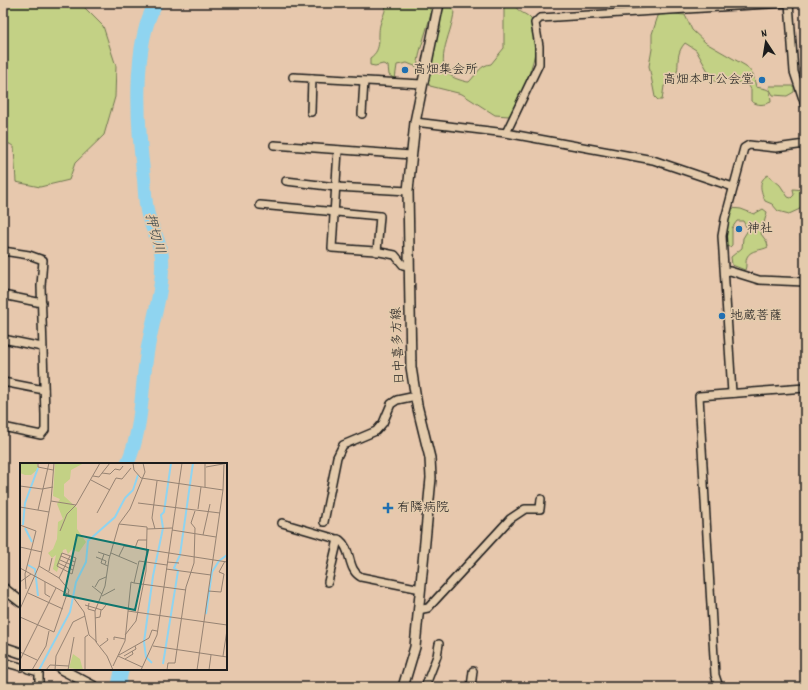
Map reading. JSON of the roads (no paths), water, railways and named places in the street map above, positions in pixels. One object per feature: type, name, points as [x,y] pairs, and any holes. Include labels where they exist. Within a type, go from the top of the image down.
[{"type":"main road","name":"日中喜多方線","points":[[403,687],[415,647],[431,478],[429,452],[411,367],[408,191],[415,122],[439,3]]},
{"type":"main road","points":[[3,588],[20,601]]},
{"type":"main road","points":[[3,647],[20,653]]},
{"type":"main road","points":[[64,670],[95,687]]},
{"type":"street","points":[[506,133],[539,64],[539,46],[535,23],[540,18],[666,6],[788,3],[794,72],[805,105]]},
{"type":"street","points":[[293,77],[422,84]]},
{"type":"street","points":[[311,112],[312,78]]},
{"type":"street","points":[[362,114],[364,81]]},
{"type":"street","points":[[415,122],[506,133],[653,160],[733,187]]},
{"type":"street","points":[[732,393],[726,272],[722,236],[733,187],[744,148],[746,146],[756,145],[782,148],[805,144]]},
{"type":"street","points":[[274,145],[411,155]]},
{"type":"street","points":[[338,150],[332,248],[395,255],[403,265],[409,266]]},
{"type":"street","points":[[286,181],[336,187],[408,191]]},
{"type":"street","points":[[260,205],[380,216],[377,252]]},
{"type":"street","points":[[3,251],[29,255],[43,260],[42,347],[45,430],[41,435],[3,427]]},
{"type":"street","points":[[726,272],[730,271],[759,280],[805,282]]},
{"type":"street","points":[[3,295],[42,303]]},
{"type":"street","points":[[3,339],[42,347]]},
{"type":"street","points":[[3,382],[44,390]]},
{"type":"street","points":[[719,687],[715,675],[699,396],[805,388]]},
{"type":"street","points":[[324,522],[342,445],[346,442],[376,431],[383,423],[391,404],[397,400],[416,396]]},
{"type":"street","points":[[418,610],[428,608],[510,519],[525,509],[540,509],[541,499]]},
{"type":"street","points":[[282,523],[338,539],[346,544],[354,571],[357,574],[420,589]]},
{"type":"street","points":[[328,582],[338,539]]},
{"type":"street","points":[[425,687],[440,644]]},
{"type":"street","points":[[3,662],[20,667]]},
{"type":"street","points":[[32,670],[39,672],[39,687]]},
{"type":"street","points":[[471,687],[473,671]]},
{"type":"waterway","name":"押切川","points":[[127,463],[136,439],[148,347],[159,296],[162,271],[160,247],[146,206],[140,137],[138,89],[143,41],[148,20],[156,3]]},
{"type":"waterway","name":"押切川","points":[[118,687],[122,670]]},
{"type":"place","name":"高畑集会所","points":[[405,70]]},
{"type":"place","name":"高畑本町公会堂","points":[[762,80]]},
{"type":"place","name":"神社","points":[[739,229]]},
{"type":"place","name":"地蔵菩薩","points":[[722,316]]},
{"type":"place","name":"有隣病院","points":[[388,508]]}]
